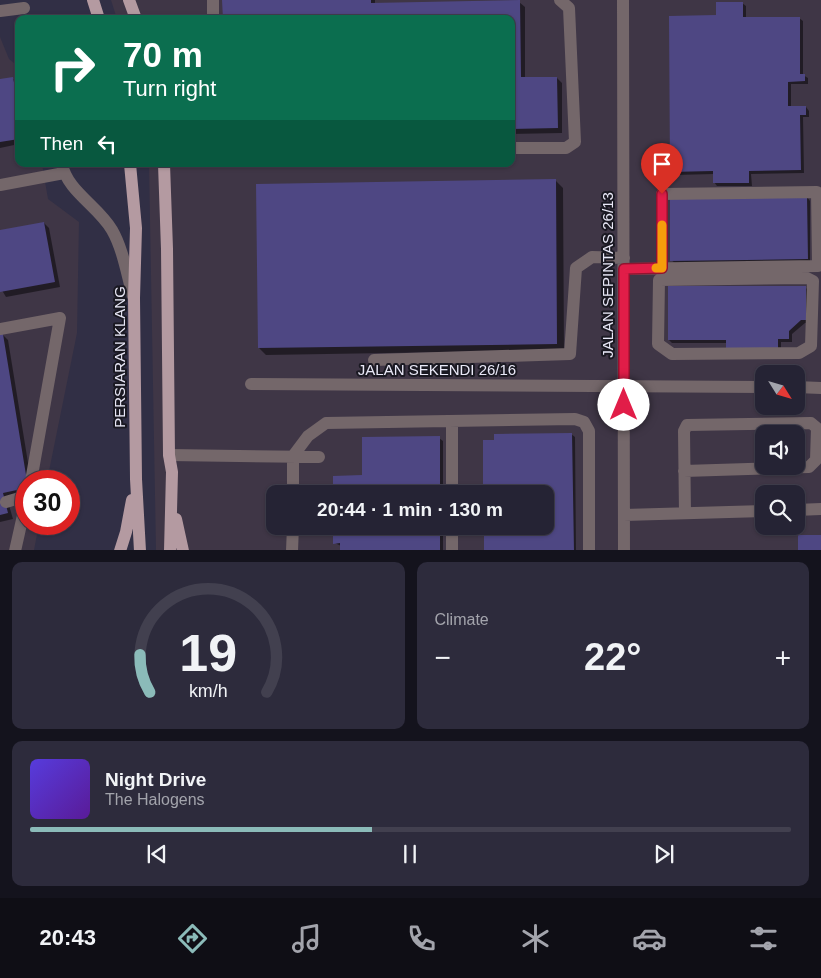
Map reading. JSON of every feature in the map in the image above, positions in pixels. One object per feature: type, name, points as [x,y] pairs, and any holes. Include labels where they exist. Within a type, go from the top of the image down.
[{"type":"main road","points":[[93,0],[98,15]]},
{"type":"main road","points":[[129,1],[134,15]]},
{"type":"main road","name":"PERSIARAN KLANG","points":[[130,167],[136,228],[134,298],[136,479],[140,550]]},
{"type":"main road","points":[[164,167],[167,249],[169,455],[176,526],[184,550]]},
{"type":"main road","points":[[170,550],[172,472]]},
{"type":"main road","points":[[120,550],[126,532],[136,479]]},
{"type":"street","points":[[212,0],[213,15]]},
{"type":"street","points":[[515,148],[566,148],[575,142],[568,8],[560,0]]},
{"type":"street","name":"JALAN SEPINTAS 26/13","points":[[623,0],[624,550]]},
{"type":"street","points":[[0,11],[24,9]]},
{"type":"street","points":[[0,185],[63,168],[68,181],[100,211],[113,231],[134,298]]},
{"type":"street","points":[[374,360],[570,354],[576,268],[592,257],[662,268],[818,266],[817,192],[662,194],[662,268]]},
{"type":"street","points":[[807,278],[813,281],[817,293],[810,346],[798,354],[672,354],[658,344],[658,280],[807,278]]},
{"type":"street","points":[[0,329],[60,318],[33,470]]},
{"type":"street","name":"JALAN SEKENDI 26/16","points":[[251,384],[755,387]]},
{"type":"street","points":[[805,388],[821,388]]},
{"type":"street","points":[[293,485],[293,456],[308,436],[326,423],[575,419],[584,422],[589,431],[589,550]]},
{"type":"street","points":[[452,421],[452,485]]},
{"type":"street","points":[[684,471],[809,467],[816,460],[817,428],[811,423],[687,425],[684,431],[684,471],[685,513]]},
{"type":"street","points":[[169,455],[319,457]]},
{"type":"street","points":[[6,502],[15,499]]},
{"type":"street","points":[[805,510],[821,509]]},
{"type":"street","points":[[624,515],[755,511]]},
{"type":"street","points":[[15,550],[18,535]]},
{"type":"street","points":[[292,535],[292,550]]},
{"type":"street","points":[[452,535],[452,550]]},
{"type":"shaded area","points":[[111,0],[821,0],[821,550],[156,550],[149,167],[515,167],[515,15],[116,15]]},
{"type":"shaded area","points":[[0,37],[9,59],[15,64],[15,167],[43,167],[48,199],[79,222],[77,333],[49,470],[15,470],[15,535],[37,535],[34,550],[0,550]]},
{"type":"building","points":[[222,0],[371,0],[371,3],[520,0],[521,77],[557,77],[558,128],[515,129],[515,15],[223,15]]},
{"type":"building","points":[[716,2],[743,2],[743,17],[800,17],[800,74],[805,74],[805,81],[788,82],[788,106],[806,106],[806,115],[800,115],[801,170],[749,171],[749,183],[713,183],[713,171],[670,172],[669,16],[716,15]]},
{"type":"building","points":[[13,77],[15,88],[15,140],[0,142],[0,79]]},
{"type":"building","points":[[556,179],[557,344],[258,348],[256,184]]},
{"type":"building","points":[[807,196],[808,259],[670,261],[670,198]]},
{"type":"building","points":[[44,222],[55,282],[0,292],[0,230]]},
{"type":"building","points":[[668,286],[806,286],[806,320],[801,320],[789,331],[789,339],[778,339],[778,349],[726,349],[726,340],[668,340]]},
{"type":"building","points":[[0,334],[3,334],[25,470],[15,470],[15,490],[3,493],[8,513],[0,515]]},
{"type":"building","points":[[572,433],[574,550],[484,550],[484,535],[554,535],[554,485],[483,485],[483,440],[494,440],[494,434]]},
{"type":"building","points":[[440,436],[440,485],[333,485],[333,476],[362,475],[362,437]]},
{"type":"building","points":[[333,535],[440,535],[440,550],[340,550],[340,543],[333,544]]},
{"type":"building","points":[[798,535],[821,535],[821,550],[798,550]]},
{"type":"slow traffic","points":[[656,268],[662,268],[662,225]]},
{"type":"route","points":[[624,405],[624,269],[662,268],[662,194]]}]
